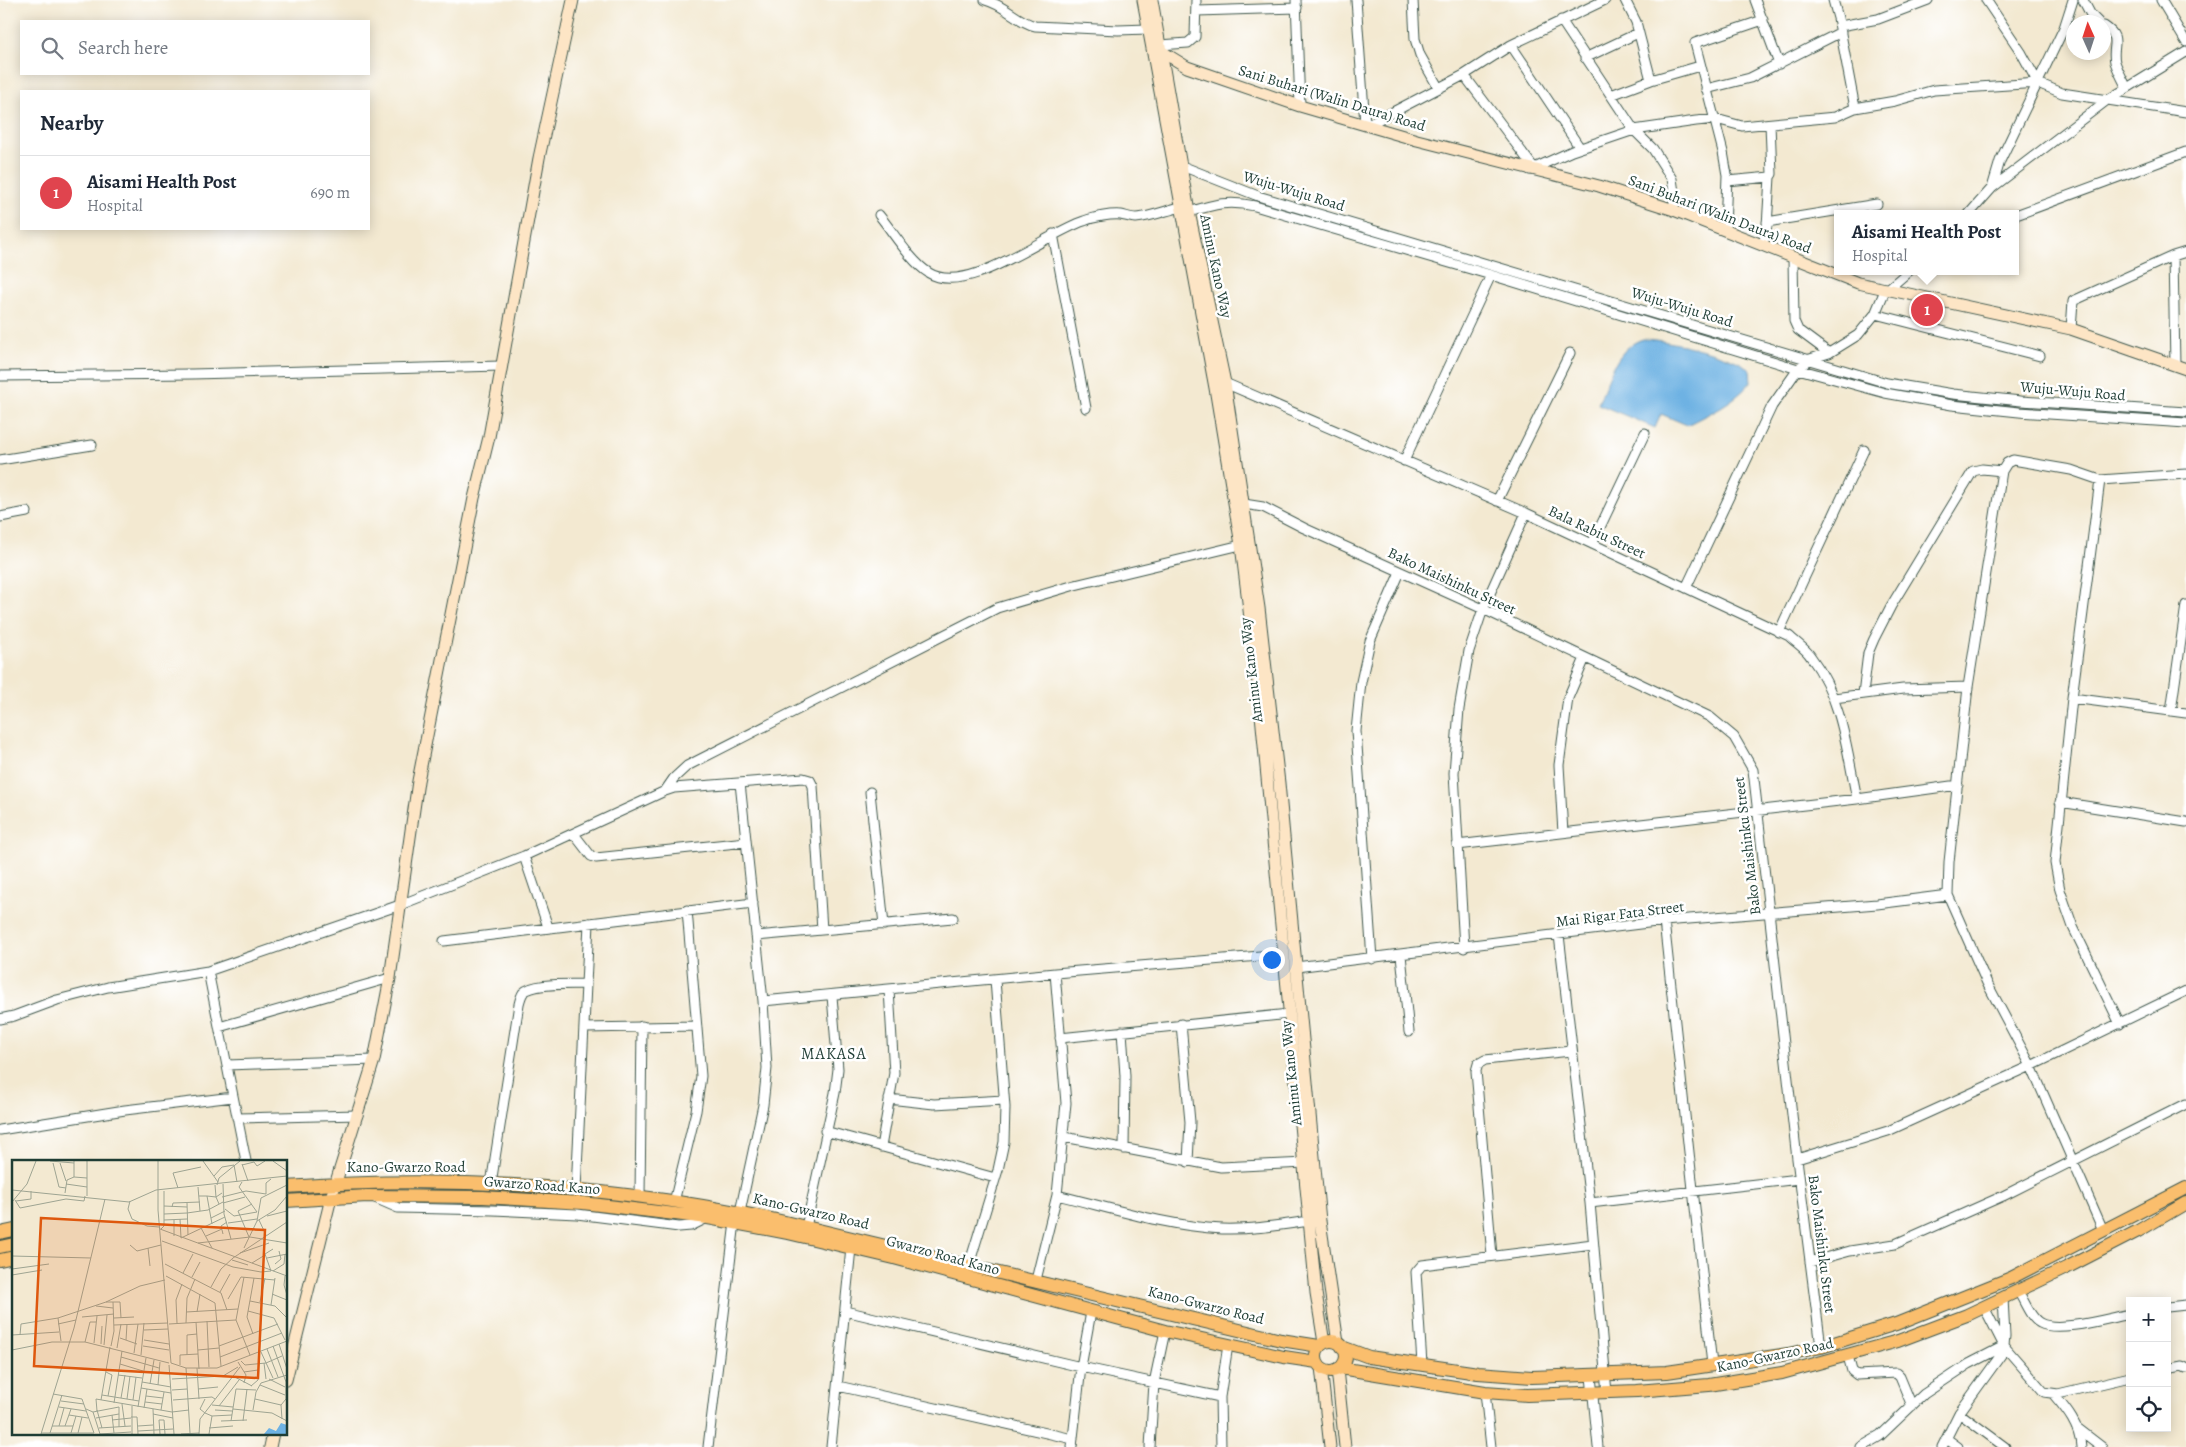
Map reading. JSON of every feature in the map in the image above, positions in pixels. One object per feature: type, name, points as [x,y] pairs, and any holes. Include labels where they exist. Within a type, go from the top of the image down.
[{"type":"main road","points":[[288,1372],[331,1198],[374,1060],[390,978],[418,780],[474,498],[489,437],[540,158],[573,0]]},
{"type":"main road","name":"Aminu Kano Way","points":[[1143,0],[1185,210],[1225,383],[1244,504],[1248,569],[1273,725],[1287,928],[1296,967],[1305,1163],[1322,1344]]},
{"type":"main road","name":"Aminu Kano Way","points":[[1152,0],[1182,166],[1185,210],[1241,545],[1248,569]]},
{"type":"main road","name":"Sani Buhari (Walin Daura) Road","points":[[1160,48],[1193,70],[1300,106],[1599,186],[1674,210],[1834,273]]},
{"type":"main road","name":"Sani Buhari (Walin Daura) Road","points":[[1838,275],[1858,283],[2070,329],[2186,368]]},
{"type":"main road","name":"Aminu Kano Way","points":[[1287,928],[1284,954],[1289,1014],[1303,1092],[1320,1221],[1340,1345]]},
{"type":"main road","name":"Kano-Gwarzo Road","points":[[288,1187],[336,1183],[490,1184],[640,1196],[738,1217],[806,1227],[1036,1280],[1281,1340],[1322,1344]]},
{"type":"main road","name":"Kano-Gwarzo Road","points":[[1340,1345],[1369,1357],[1478,1373],[1532,1378],[1667,1372],[1821,1347],[1896,1324],[2011,1278],[2186,1188]]},
{"type":"main road","name":"Gwarzo Road Kano","points":[[288,1202],[367,1196],[532,1200],[583,1203],[708,1218],[738,1217],[1165,1331],[1319,1365]]},
{"type":"main road","name":"Kano-Gwarzo Road","points":[[1338,1368],[1485,1392],[1535,1395],[1607,1393],[1709,1385],[1751,1379],[1848,1356],[1925,1332],[2003,1298],[2138,1231],[2186,1203]]},
{"type":"main road","points":[[1330,1447],[1316,1354],[1322,1344],[1332,1341],[1340,1345],[1345,1358],[1338,1368],[1345,1447]]},
{"type":"main road","points":[[1319,1365],[1329,1370],[1338,1368]]},
{"type":"main road","points":[[270,1447],[273,1434]]},
{"type":"street","points":[[985,0],[1004,7],[1024,23],[1035,26],[1118,30],[1148,29]]},
{"type":"street","points":[[1160,48],[1188,43],[1195,37],[1196,0]]},
{"type":"street","points":[[1356,0],[1366,125],[1464,75],[1511,45],[1605,0]]},
{"type":"street","points":[[1412,0],[1415,39],[1420,55],[1438,87]]},
{"type":"street","points":[[1625,0],[1636,22],[1651,80]]},
{"type":"street","points":[[1755,0],[1780,64]]},
{"type":"street","points":[[1833,0],[1855,108]]},
{"type":"street","points":[[1706,89],[1750,78],[1780,64],[1840,29],[1878,19],[1928,0]]},
{"type":"street","points":[[1986,0],[2021,52],[2038,83]]},
{"type":"street","points":[[1992,188],[2000,161],[2064,28],[2073,0]]},
{"type":"street","points":[[2083,0],[2090,15]]},
{"type":"street","points":[[2161,0],[2186,42]]},
{"type":"street","points":[[1196,12],[1296,4],[1300,106]]},
{"type":"street","points":[[1561,20],[1634,130],[1653,149],[1672,179],[1674,210]]},
{"type":"street","points":[[1725,230],[1726,180],[1723,152],[1716,120],[1700,66],[1696,42],[1763,20]]},
{"type":"street","points":[[2111,32],[2117,43],[2114,59],[2127,88]]},
{"type":"street","points":[[1585,58],[1638,33]]},
{"type":"street","points":[[1511,45],[1580,148]]},
{"type":"street","points":[[1973,210],[1992,188],[2106,101],[2186,52]]},
{"type":"street","points":[[1611,95],[1651,80],[1700,66]]},
{"type":"street","points":[[1464,75],[1532,169],[1580,148],[1634,130],[1716,120],[1742,126],[1835,117],[1855,108],[1895,101],[1934,90],[2038,83],[2062,93],[2186,112]]},
{"type":"street","points":[[1763,245],[1767,222],[1770,177],[1772,174],[1770,124]]},
{"type":"street","points":[[2019,214],[2186,152]]},
{"type":"street","name":"Wuju-Wuju Road","points":[[1182,166],[1258,196],[1888,383],[1953,394],[2103,408],[2186,412]]},
{"type":"street","points":[[1726,180],[1770,177]]},
{"type":"street","name":"Wuju-Wuju Road","points":[[879,215],[916,261],[930,274],[947,278],[963,276],[989,268],[1020,255],[1053,234],[1084,220],[1119,215],[1136,218],[1218,203],[1238,202],[1491,275],[1798,369],[1885,393],[1952,405],[2102,419],[2186,423]]},
{"type":"street","points":[[1840,210],[1877,204]]},
{"type":"street","points":[[1767,222],[1834,211]]},
{"type":"street","points":[[1053,234],[1086,408]]},
{"type":"street","points":[[2070,329],[2073,301],[2173,256],[2186,252]]},
{"type":"street","points":[[2173,256],[2175,365]]},
{"type":"street","points":[[1793,257],[1794,321],[1798,330],[1829,353]]},
{"type":"street","points":[[1404,461],[1491,275]]},
{"type":"street","points":[[1686,588],[1772,406],[1798,369],[1810,359],[1829,353],[1858,335],[1875,314],[1887,289],[1904,275]]},
{"type":"street","points":[[1875,314],[2040,356]]},
{"type":"street","points":[[1497,501],[1570,353]]},
{"type":"street","points":[[0,376],[192,374],[501,366]]},
{"type":"street","name":"Bala Rabiu Street","points":[[1225,383],[1526,514],[1789,636],[1811,656],[1834,698],[1857,800]]},
{"type":"street","points":[[1592,544],[1644,433]]},
{"type":"street","points":[[0,460],[92,445]]},
{"type":"street","points":[[1779,632],[1864,450]]},
{"type":"street","points":[[2103,1230],[2031,1066],[1987,983],[1948,894],[1949,862],[1968,687],[2002,471],[2007,463],[2013,460],[2071,470],[2100,480],[2186,474]]},
{"type":"street","points":[[1863,694],[1868,653],[1890,606],[1972,471],[1982,469],[2002,471]]},
{"type":"street","points":[[2100,480],[2072,698],[2055,863],[2060,890],[2073,927],[2120,1024]]},
{"type":"street","name":"Bako Maishinku Street","points":[[1244,504],[1263,507],[1304,528],[1710,717],[1734,737],[1753,770],[1799,1179],[1821,1347]]},
{"type":"street","points":[[0,517],[28,512]]},
{"type":"street","points":[[1464,948],[1454,773],[1459,709],[1469,652],[1483,610],[1526,514]]},
{"type":"street","points":[[665,790],[687,766],[997,608],[1075,584],[1241,545]]},
{"type":"street","points":[[1372,959],[1356,731],[1361,682],[1370,641],[1400,572]]},
{"type":"street","points":[[2171,711],[2186,604]]},
{"type":"street","points":[[1562,833],[1559,765],[1568,698],[1585,658]]},
{"type":"street","points":[[1834,698],[1903,689],[1968,687]]},
{"type":"street","points":[[2072,698],[2186,713]]},
{"type":"street","points":[[0,1019],[108,987],[208,971],[400,904],[524,856],[665,790],[804,778],[810,780],[812,786],[822,930]]},
{"type":"street","points":[[708,1447],[738,1217],[763,1105],[767,1068],[763,1001],[740,783]]},
{"type":"street","points":[[1457,845],[1857,800],[1958,785]]},
{"type":"street","points":[[870,792],[884,925]]},
{"type":"street","points":[[2060,802],[2186,822]]},
{"type":"street","points":[[574,834],[591,856],[596,858],[746,842]]},
{"type":"street","points":[[524,856],[548,927]]},
{"type":"street","name":"Mai Rigar Fata Street","points":[[1296,967],[1464,948],[1664,922],[1877,904],[1948,894]]},
{"type":"street","points":[[444,941],[752,903]]},
{"type":"street","points":[[674,1202],[700,1094],[701,1076],[687,910]]},
{"type":"street","points":[[756,936],[953,918]]},
{"type":"street","points":[[1664,922],[1695,1192],[1712,1365]]},
{"type":"street","points":[[576,1190],[589,923]]},
{"type":"street","points":[[1558,936],[1590,1204],[1607,1393]]},
{"type":"street","points":[[763,1001],[832,996],[1055,973],[1284,954]]},
{"type":"street","points":[[1401,955],[1409,1032]]},
{"type":"street","points":[[208,971],[246,1160]]},
{"type":"street","points":[[1036,1280],[1057,1194],[1064,1136],[1066,1103],[1055,973]]},
{"type":"street","points":[[219,1027],[390,978]]},
{"type":"street","points":[[969,1265],[1004,1142],[1004,1100],[995,980]]},
{"type":"street","points":[[490,1184],[522,994],[527,990],[540,986],[585,984]]},
{"type":"street","points":[[881,1147],[894,1073],[889,990]]},
{"type":"street","points":[[1797,1159],[1888,1131],[2031,1066],[2186,992]]},
{"type":"street","points":[[806,1227],[825,1131],[835,1093],[838,1069],[832,996]]},
{"type":"street","points":[[1060,1038],[1289,1014]]},
{"type":"street","points":[[1181,1024],[1190,1122],[1188,1162]]},
{"type":"street","points":[[640,1196],[642,1026]]},
{"type":"street","points":[[585,1028],[696,1026]]},
{"type":"street","points":[[1122,1031],[1125,1076],[1124,1149]]},
{"type":"street","points":[[1492,1256],[1476,1071],[1478,1064],[1485,1060],[1571,1051]]},
{"type":"street","points":[[227,1065],[374,1060]]},
{"type":"street","points":[[0,1130],[125,1110],[233,1097]]},
{"type":"street","points":[[889,1100],[934,1104],[1004,1100]]},
{"type":"street","points":[[1810,1262],[1895,1244],[1951,1220],[2074,1162],[2186,1104]]},
{"type":"street","points":[[237,1118],[358,1115]]},
{"type":"street","points":[[825,1131],[995,1178]]},
{"type":"street","points":[[1064,1136],[1221,1167],[1305,1163]]},
{"type":"street","points":[[1590,1204],[1799,1179]]},
{"type":"street","points":[[1057,1194],[1184,1225],[1224,1229],[1310,1221]]},
{"type":"street","points":[[1422,1364],[1417,1268],[1422,1265],[1593,1244]]},
{"type":"street","points":[[831,1447],[851,1248]]},
{"type":"street","points":[[2018,1290],[2036,1320],[2047,1326],[2067,1325],[2126,1315]]},
{"type":"street","points":[[1958,1447],[1944,1443],[1959,1413],[2005,1346],[2003,1298]]},
{"type":"street","points":[[2171,1307],[2186,1305]]},
{"type":"street","points":[[1984,1307],[2005,1346],[2044,1392],[2054,1395],[2126,1378]]},
{"type":"street","points":[[845,1311],[1081,1367],[1220,1397]]},
{"type":"street","points":[[838,1386],[1072,1443],[1081,1367],[1092,1312]]},
{"type":"street","points":[[1150,1447],[1154,1383],[1165,1331]]},
{"type":"street","points":[[1221,1447],[1220,1397],[1228,1345]]},
{"type":"street","points":[[1862,1447],[1880,1436],[1924,1394],[1969,1364],[2005,1346]]},
{"type":"street","points":[[1848,1356],[1852,1370],[1856,1375],[1896,1373],[1900,1377],[1912,1406]]},
{"type":"street","points":[[2171,1368],[2182,1366],[2186,1368]]},
{"type":"street","points":[[1591,1376],[1598,1447]]},
{"type":"street","points":[[1485,1392],[1491,1447]]},
{"type":"street","points":[[2054,1395],[2066,1408],[2076,1426],[2081,1447]]},
{"type":"street","points":[[1959,1413],[2005,1447]]},
{"type":"street","points":[[2076,1426],[2102,1447]]},
{"type":"water","points":[[1643,339],[1700,349],[1731,359],[1743,364],[1750,370],[1751,382],[1729,402],[1687,425],[1661,414],[1655,428],[1598,404],[1614,366],[1620,357],[1626,349]]},
{"type":"place","name":"Aisami Health Post","points":[[1927,310]]},
{"type":"district","name":"MAKASA","points":[[834,1054]]}]
